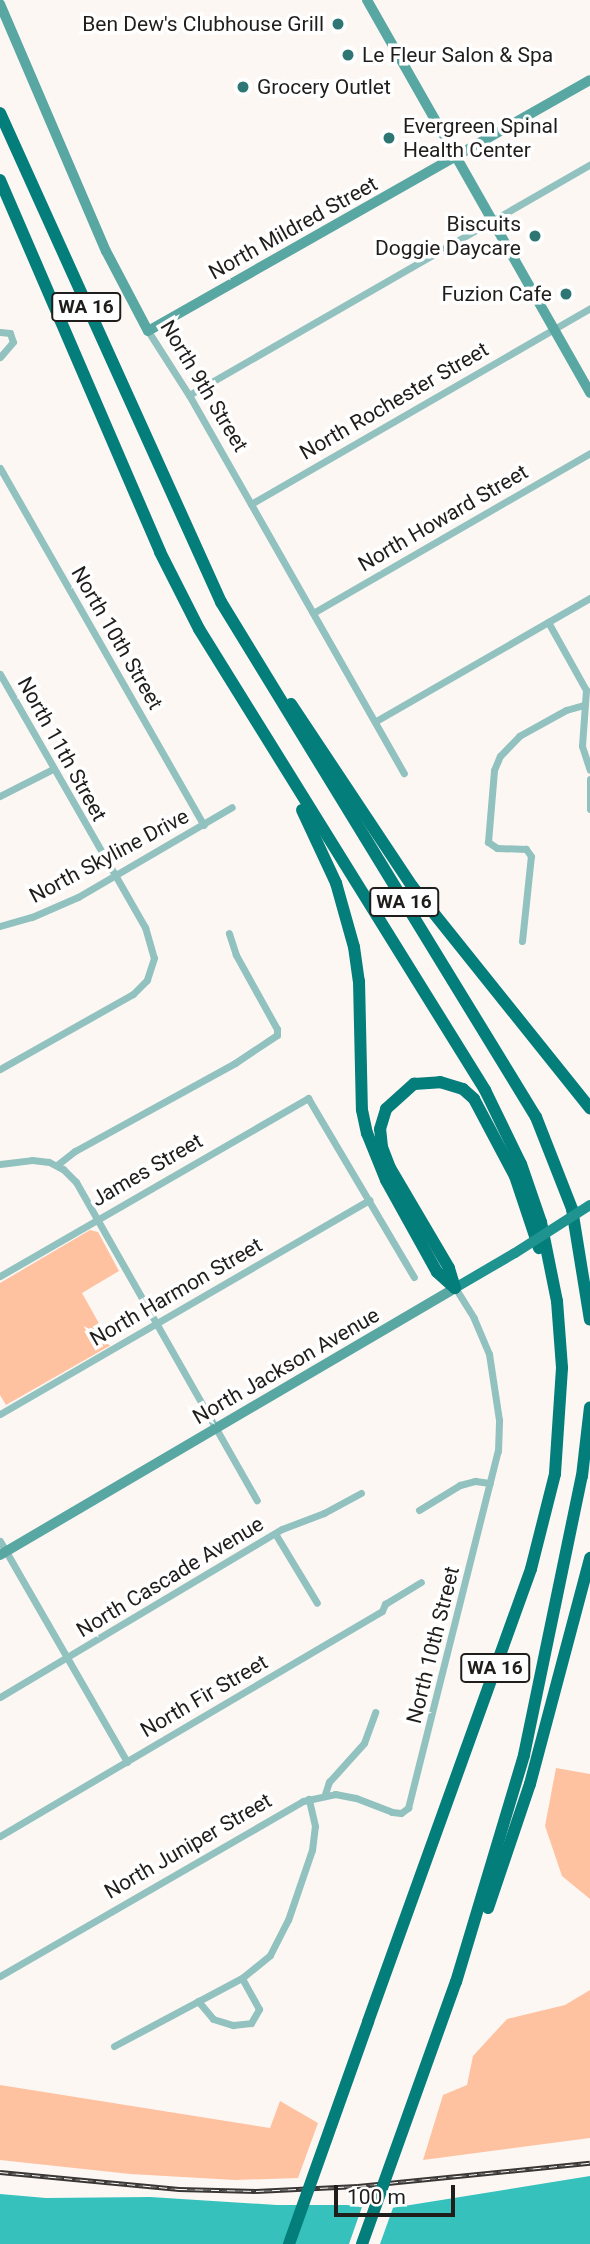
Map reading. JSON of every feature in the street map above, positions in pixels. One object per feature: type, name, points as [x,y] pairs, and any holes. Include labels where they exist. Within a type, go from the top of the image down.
[{"type":"highway","name":"WA 16","points":[[0,113],[202,565],[244,642],[536,1117],[572,1209],[590,1320]]},
{"type":"highway","name":"WA 16","points":[[0,182],[160,552],[199,629],[485,1090],[521,1164],[541,1222],[557,1301],[562,1368],[555,1474],[534,1557],[289,2244]]},
{"type":"highway","points":[[174,500],[245,632],[384,846],[451,937],[590,1108]]},
{"type":"highway","points":[[269,744],[327,860],[347,915],[359,981],[362,1110],[374,1155],[437,1272],[455,1288]]},
{"type":"highway","points":[[455,1288],[449,1269],[390,1168],[382,1147],[380,1129],[386,1109],[414,1084],[440,1082],[463,1089],[474,1099],[515,1176],[557,1301]]},
{"type":"highway","name":"WA 16","points":[[362,2244],[456,1982],[524,1755],[582,1476],[590,1407]]},
{"type":"highway","points":[[456,1982],[480,1929],[530,1784],[590,1558]]},
{"type":"main road","points":[[367,0],[590,393]]},
{"type":"main road","name":"North 9th Street","points":[[0,4],[106,251],[148,331]]},
{"type":"main road","name":"North Mildred Street","points":[[148,331],[590,80]]},
{"type":"main road","name":"North Jackson Avenue","points":[[3,1554],[505,1259],[590,1205]]},
{"type":"street","points":[[189,395],[590,164]]},
{"type":"street","name":"North Rochester Street","points":[[251,504],[590,308]]},
{"type":"street","name":"North 9th Street","points":[[148,331],[189,395],[404,773]]},
{"type":"street","points":[[0,332],[10,333],[13,342],[0,357]]},
{"type":"street","name":"North Howard Street","points":[[313,613],[590,453]]},
{"type":"street","name":"North 10th Street","points":[[0,468],[204,825]]},
{"type":"street","points":[[376,722],[590,598]]},
{"type":"street","points":[[548,622],[586,690],[587,707],[582,746],[590,769]]},
{"type":"street","name":"North 11th Street","points":[[0,674],[150,939],[154,958],[147,980],[118,1004],[0,1069]]},
{"type":"street","points":[[522,941],[531,856],[526,849],[497,848],[488,842],[494,770],[500,755],[519,736],[566,710],[587,707]]},
{"type":"street","points":[[0,796],[53,769]]},
{"type":"street","points":[[590,779],[590,808]]},
{"type":"street","name":"North Skyline Drive","points":[[0,926],[61,905],[232,807]]},
{"type":"street","points":[[57,1165],[68,1155],[235,1063],[277,1035],[278,1029],[236,955],[229,933]]},
{"type":"street","name":"James Street","points":[[0,1276],[300,1101],[312,1100],[369,1200]]},
{"type":"street","points":[[0,1164],[40,1160],[57,1165],[76,1182],[257,1500]]},
{"type":"street","points":[[369,1200],[414,1277]]},
{"type":"street","name":"North Harmon Street","points":[[0,1414],[369,1200]]},
{"type":"street","name":"North 10th Street","points":[[403,1812],[410,1804],[419,1773],[498,1451],[499,1420],[494,1376],[474,1318],[455,1288]]},
{"type":"street","points":[[419,1510],[460,1485],[475,1481],[490,1483]]},
{"type":"street","name":"North Cascade Avenue","points":[[0,1697],[282,1529],[324,1513],[361,1493]]},
{"type":"street","points":[[276,1535],[317,1603]]},
{"type":"street","points":[[0,1541],[3,1554],[127,1762]]},
{"type":"street","name":"North Fir Street","points":[[0,1836],[382,1611],[385,1604],[421,1582]]},
{"type":"street","points":[[325,1794],[329,1783],[364,1743],[375,1712]]},
{"type":"street","name":"North Juniper Street","points":[[0,1976],[280,1812],[309,1799],[325,1794],[343,1795],[392,1812],[403,1812]]},
{"type":"street","points":[[114,2046],[242,1978],[270,1955],[288,1920],[314,1842],[314,1821],[309,1799]]},
{"type":"street","points":[[198,2001],[213,2019],[233,2025],[251,2023],[258,2015],[259,2009],[242,1978]]},
{"type":"shaded area","points":[[90,1230],[98,1232],[119,1271],[82,1293],[111,1345],[6,1405],[0,1395],[0,1283]]},
{"type":"shaded area","points":[[556,1768],[590,1774],[590,1899],[562,1876],[545,1826]]},
{"type":"shaded area","points":[[590,1990],[590,2138],[423,2160],[443,2095],[467,2085],[473,2056],[507,2019],[565,2005]]},
{"type":"shaded area","points":[[0,2085],[270,2128],[280,2101],[318,2123],[298,2178],[235,2180],[130,2174],[0,2160]]},
{"type":"water","points":[[590,2176],[590,2244],[0,2244],[0,2194],[46,2198],[150,2197],[277,2205],[347,2205],[379,2210]]},
{"type":"pier","points":[[363,2204],[394,2205],[380,2244],[349,2244]]},
{"type":"railway","points":[[0,2172],[179,2189],[256,2191],[358,2186],[590,2163]]},
{"type":"place","name":"Ben Dew's Clubhouse Grill","points":[[338,24]]},
{"type":"place","name":"Le Fleur Salon & Spa","points":[[348,55]]},
{"type":"place","name":"Grocery Outlet","points":[[243,87]]},
{"type":"place","name":"Evergreen Spinal Health Center","points":[[389,138]]},
{"type":"place","name":"Biscuits Doggie Daycare","points":[[535,236]]},
{"type":"place","name":"Fuzion Cafe","points":[[566,294]]}]
